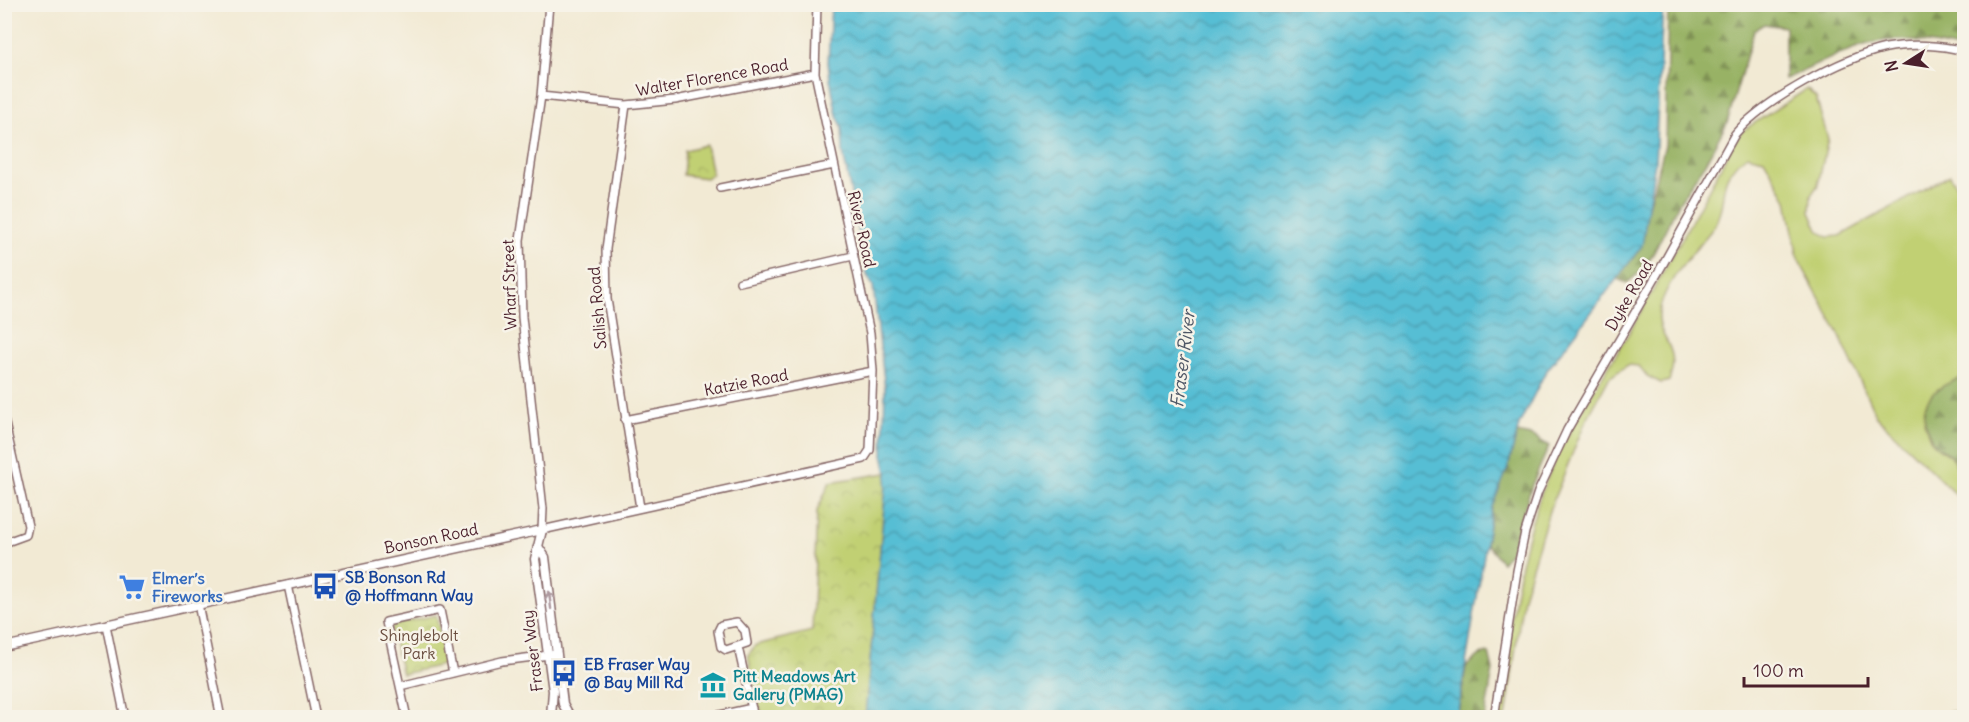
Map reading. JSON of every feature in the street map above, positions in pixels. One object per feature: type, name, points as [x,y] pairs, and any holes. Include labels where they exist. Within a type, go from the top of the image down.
[{"type":"street","name":"Wharf Street","points":[[542,530],[543,509],[520,276],[520,240],[541,96],[549,4]]},
{"type":"street","name":"River Road","points":[[817,4],[815,73],[869,322],[873,371],[870,450],[864,459]]},
{"type":"street","name":"Dyke Road","points":[[1494,717],[1517,571],[1525,532],[1538,492],[1567,430],[1735,134],[1746,121],[1769,104],[1846,62],[1886,48],[1906,46],[1965,51]]},
{"type":"street","name":"Walter Florence Road","points":[[541,96],[626,105],[675,100],[815,73]]},
{"type":"street","name":"Salish Road","points":[[626,105],[606,249],[609,319],[640,508]]},
{"type":"street","points":[[720,188],[834,165]]},
{"type":"street","points":[[740,282],[854,256]]},
{"type":"street","name":"Katzie Road","points":[[625,420],[873,371]]},
{"type":"street","points":[[4,419],[7,447],[28,526],[26,535],[4,543]]},
{"type":"street","name":"Bonson Road","points":[[4,646],[864,459]]},
{"type":"street","name":"Fraser Way","points":[[542,530],[539,548],[545,557],[552,654],[551,717]]},
{"type":"street","points":[[288,585],[316,717]]},
{"type":"street","points":[[198,604],[221,717]]},
{"type":"street","points":[[407,717],[386,622],[440,610],[453,673]]},
{"type":"street","points":[[737,622],[744,631],[747,643],[738,647],[726,650],[721,647],[718,631],[721,626],[737,622]]},
{"type":"street","points":[[106,624],[125,717]]},
{"type":"street","points":[[738,647],[754,717]]},
{"type":"street","points":[[400,686],[502,661],[552,654]]},
{"type":"street","name":"Fraser Way","points":[[552,654],[563,704],[572,716]]},
{"type":"street","points":[[706,717],[752,708]]},
{"type":"street","points":[[551,717],[572,716]]},
{"type":"green space","points":[[1668,5],[1964,5],[1964,50],[1909,41],[1887,40],[1864,45],[1785,79],[1785,27],[1764,24],[1754,30],[1727,123],[1705,163],[1680,201],[1653,254],[1639,273],[1627,283],[1615,278],[1645,218],[1665,145]]},
{"type":"green space","points":[[1807,89],[1816,98],[1828,139],[1818,185],[1811,195],[1810,212],[1818,230],[1828,237],[1840,236],[1950,175],[1964,198],[1964,377],[1938,389],[1924,421],[1930,439],[1937,447],[1951,456],[1958,468],[1964,464],[1964,503],[1876,416],[1837,330],[1798,259],[1787,200],[1764,159],[1747,155],[1736,164],[1726,180],[1722,205],[1714,227],[1675,276],[1664,295],[1659,323],[1673,359],[1669,381],[1661,383],[1647,376],[1639,366],[1628,365],[1609,378],[1584,425],[1549,511],[1523,597],[1506,717],[1497,718],[1517,582],[1538,503],[1556,458],[1643,308],[1733,144],[1742,131]]},
{"type":"green space","points":[[706,145],[712,174],[706,178],[683,175],[685,150]]},
{"type":"green space","points":[[1964,377],[1964,464],[1958,468],[1951,456],[1931,440],[1924,418],[1927,401],[1932,395],[1946,384]]},
{"type":"green space","points":[[1517,433],[1535,437],[1549,446],[1532,485],[1511,551],[1502,562],[1486,544],[1492,506]]},
{"type":"green space","points":[[887,473],[865,717],[761,717],[748,655],[756,645],[812,631],[817,511],[830,482]]},
{"type":"green space","name":"Shinglebolt Park","points":[[436,615],[447,664],[402,674],[390,625]]},
{"type":"green space","points":[[1489,653],[1493,670],[1485,717],[1457,718],[1466,667],[1480,655]]},
{"type":"green space","points":[[1964,710],[1964,717],[1919,717]]},
{"type":"water","name":"Fraser River","points":[[831,5],[1663,5],[1655,162],[1642,246],[1545,373],[1519,425],[1508,468],[1492,507],[1457,717],[865,717],[887,473],[883,455],[885,389],[873,286],[867,275],[843,153],[842,126],[837,116],[830,79],[828,63]]},
{"type":"place","name":"SB Bonson Rd @ Hoffmann Way","points":[[325,586]]},
{"type":"place","name":"Elmer’s Fireworks","points":[[132,587]]},
{"type":"place","name":"EB Fraser Way @ Bay Mill Rd","points":[[564,673]]},
{"type":"place","name":"Pitt Meadows Art Gallery (PMAG)","points":[[713,685]]}]
